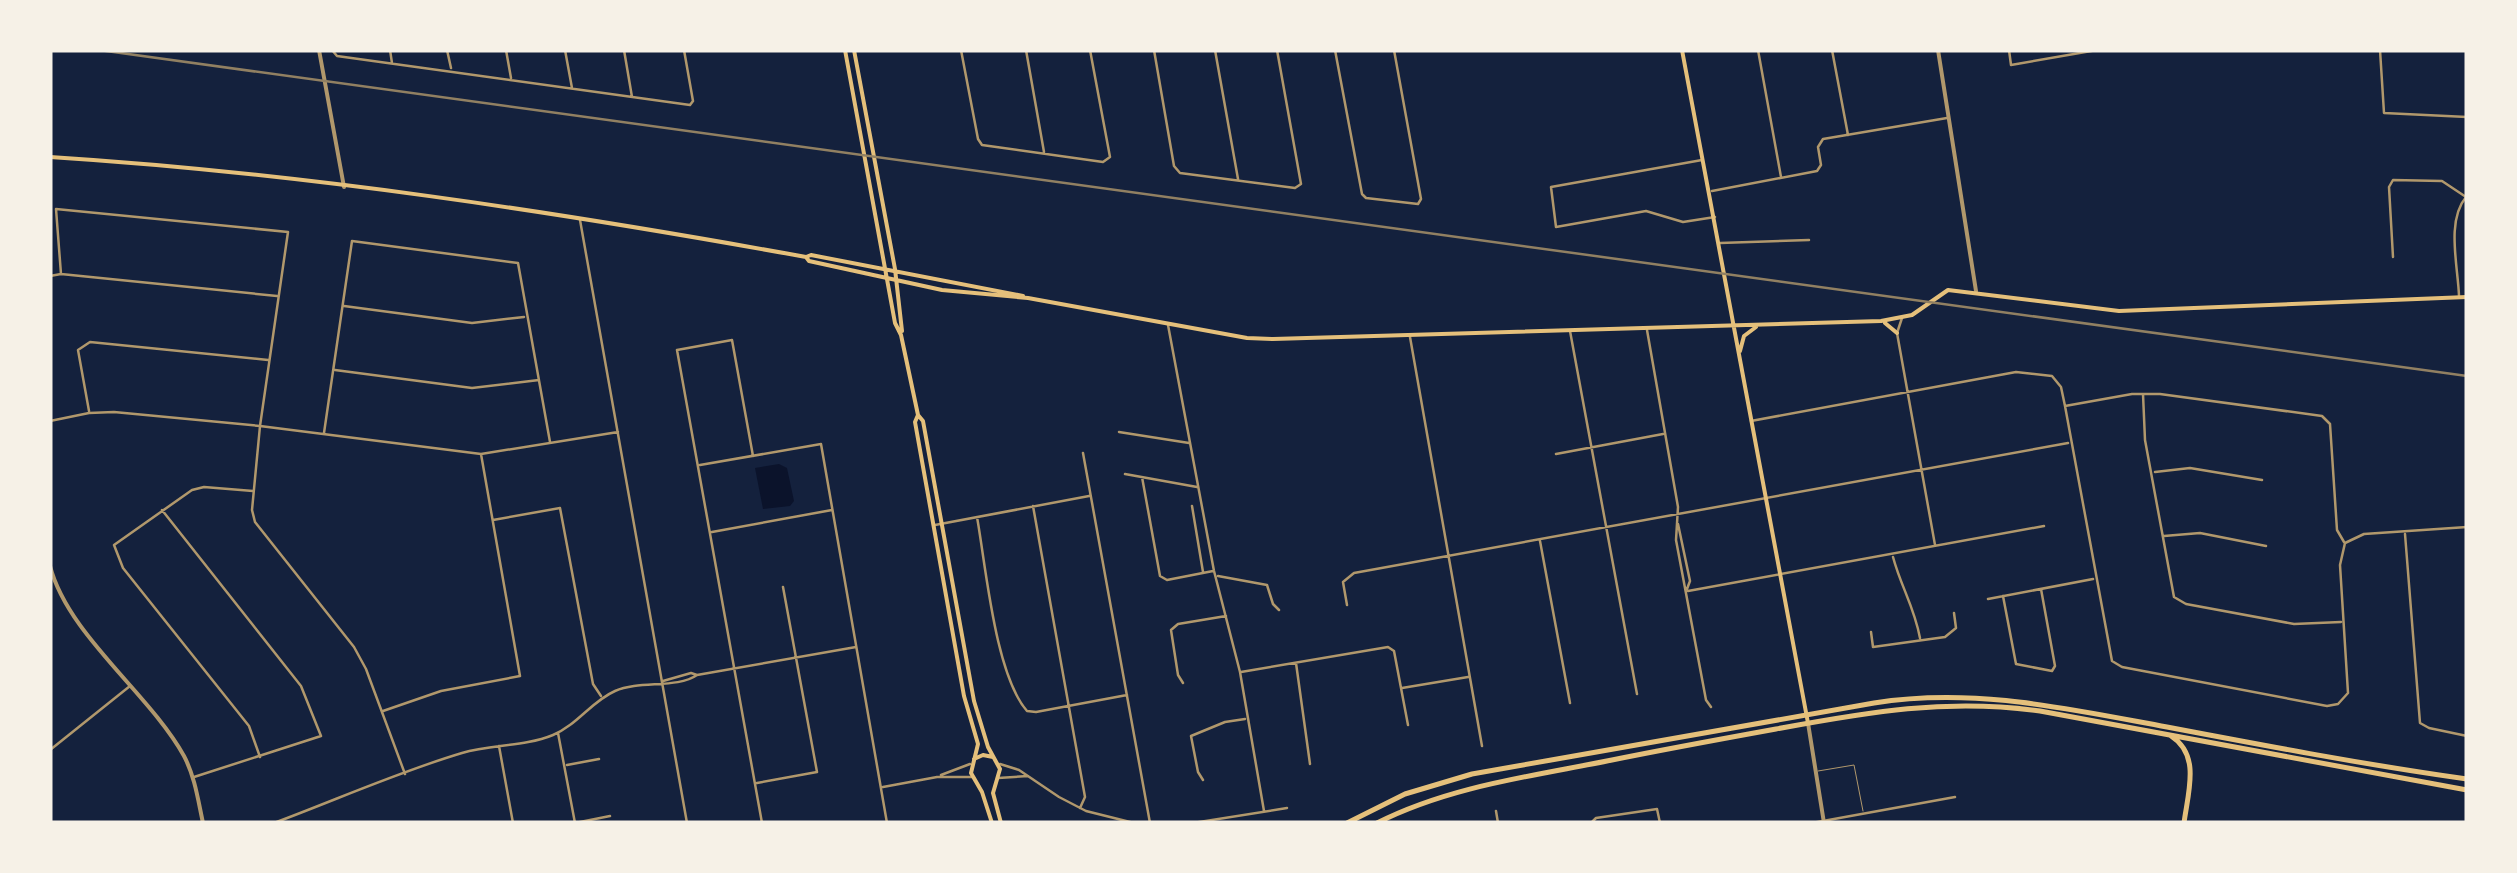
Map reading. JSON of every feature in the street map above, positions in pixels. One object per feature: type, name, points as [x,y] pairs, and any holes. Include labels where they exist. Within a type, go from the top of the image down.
[{"type":"main road","points":[[845,50],[895,323],[902,335]]},
{"type":"main road","points":[[854,50],[895,268],[902,335],[918,416],[923,421],[974,701],[988,747],[998,762]]},
{"type":"main road","points":[[1682,50],[1808,723]]},
{"type":"main road","points":[[50,157],[179,167],[580,220],[895,268],[1016,292],[1028,298]]},
{"type":"main road","points":[[806,257],[808,262],[942,290],[1028,298],[1273,340],[1881,320],[1902,318],[1946,290],[2119,311],[2467,297]]},
{"type":"main road","points":[[1881,320],[1898,333]]},
{"type":"main road","points":[[1739,356],[1744,336],[1764,324]]},
{"type":"main road","points":[[918,416],[915,422],[964,696],[978,744],[973,761],[974,779],[992,823]]},
{"type":"main road","points":[[1347,823],[1404,794],[1472,774],[1910,698],[1996,698],[2467,779]]},
{"type":"main road","points":[[1378,823],[1458,792],[1808,723],[1902,708],[1971,704],[2040,711],[2467,790]]},
{"type":"main road","points":[[2168,734],[2188,752],[2190,770],[2184,823]]},
{"type":"main road","points":[[973,761],[983,754],[998,762]]},
{"type":"main road","points":[[998,762],[992,782],[1001,823]]},
{"type":"main road","points":[[974,779],[992,782]]},
{"type":"street","points":[[319,50],[344,187]]},
{"type":"street","points":[[332,50],[337,56],[690,104],[684,50]]},
{"type":"street","points":[[390,50],[392,63]]},
{"type":"street","points":[[448,50],[452,71]]},
{"type":"street","points":[[506,50],[512,80]]},
{"type":"street","points":[[565,50],[572,88]]},
{"type":"street","points":[[624,50],[632,97]]},
{"type":"street","points":[[961,50],[982,145],[1103,162],[1110,157],[1090,50]]},
{"type":"street","points":[[1026,50],[1044,154]]},
{"type":"street","points":[[1154,50],[1174,166],[1180,173],[1295,188],[1300,184],[1277,50]]},
{"type":"street","points":[[1215,50],[1238,180]]},
{"type":"street","points":[[1335,50],[1362,194],[1366,198],[1418,204],[1422,198],[1394,50]]},
{"type":"street","points":[[1758,50],[1782,178]]},
{"type":"street","points":[[1832,50],[1848,135]]},
{"type":"street","points":[[1938,50],[1976,292]]},
{"type":"street","points":[[2009,50],[2011,66],[2096,50]]},
{"type":"street","points":[[2380,50],[2384,113],[2467,117]]},
{"type":"street","points":[[1710,192],[1817,171],[1818,147],[1824,140],[1948,118]]},
{"type":"street","points":[[1704,160],[1551,187],[1556,227],[1652,212],[1683,222],[1715,217]]},
{"type":"street","points":[[2392,258],[2389,188],[2393,180],[2442,181],[2466,196],[2455,220],[2459,297]]},
{"type":"street","points":[[61,274],[56,209],[288,232],[268,360],[252,510],[255,522],[354,648],[405,774]]},
{"type":"street","points":[[580,220],[687,823]]},
{"type":"street","points":[[1720,243],[1810,240]]},
{"type":"street","points":[[324,434],[352,241],[518,264],[551,444]]},
{"type":"street","points":[[50,276],[278,296]]},
{"type":"street","points":[[343,306],[472,324],[528,316]]},
{"type":"street","points":[[1902,318],[1898,333],[1936,546]]},
{"type":"street","points":[[1168,324],[1214,573],[1240,672],[1264,810]]},
{"type":"street","points":[[1646,329],[1678,514],[1676,540],[1706,700],[1711,707]]},
{"type":"street","points":[[1570,331],[1637,694]]},
{"type":"street","points":[[1409,336],[1482,746]]},
{"type":"street","points":[[753,456],[732,340],[677,350],[762,823]]},
{"type":"street","points":[[89,413],[78,350],[90,342],[268,360]]},
{"type":"street","points":[[333,370],[472,388],[539,380]]},
{"type":"street","points":[[1751,421],[2016,372],[2052,376],[2058,382],[2065,406],[2110,658],[2118,666],[2315,704],[2333,706],[2347,698],[2340,565],[2345,543],[2337,530],[2330,424],[2326,418],[2143,394],[2065,406]]},
{"type":"street","points":[[2143,394],[2144,430],[2174,594],[2182,602],[2294,624],[2343,622]]},
{"type":"street","points":[[50,420],[89,413],[260,426],[481,454],[618,432]]},
{"type":"street","points":[[1119,432],[1190,444]]},
{"type":"street","points":[[1556,454],[1666,434]]},
{"type":"street","points":[[1346,606],[1343,582],[1354,573],[2070,442]]},
{"type":"street","points":[[699,466],[821,444],[888,823]]},
{"type":"street","points":[[382,712],[441,691],[520,676],[481,454]]},
{"type":"street","points":[[1084,454],[1150,823]]},
{"type":"street","points":[[2152,472],[2190,468],[2262,480]]},
{"type":"street","points":[[1125,474],[1198,487]]},
{"type":"street","points":[[1142,477],[1160,576],[1167,580],[1214,573],[1268,585],[1279,610]]},
{"type":"street","points":[[253,491],[192,490],[114,544],[123,568],[248,726],[260,757]]},
{"type":"street","points":[[934,525],[1090,496]]},
{"type":"street","points":[[1033,506],[1085,798],[1080,808]]},
{"type":"street","points":[[1192,506],[1204,573]]},
{"type":"street","points":[[492,520],[560,508],[593,684],[602,698]]},
{"type":"street","points":[[162,510],[301,686],[321,736],[193,778]]},
{"type":"street","points":[[711,532],[833,510]]},
{"type":"street","points":[[977,517],[1002,654],[1020,703],[1027,711],[1036,712],[1127,695]]},
{"type":"street","points":[[1687,591],[2044,526]]},
{"type":"street","points":[[2345,543],[2364,534],[2467,527]]},
{"type":"street","points":[[2405,532],[2420,723],[2467,736]]},
{"type":"street","points":[[2164,536],[2200,533],[2266,546]]},
{"type":"street","points":[[1539,539],[1570,703]]},
{"type":"street","points":[[1892,555],[1899,581],[1914,607],[1921,640]]},
{"type":"street","points":[[50,566],[63,600],[176,743],[193,778],[202,823]]},
{"type":"street","points":[[1988,599],[2095,579]]},
{"type":"street","points":[[755,784],[817,772],[783,587]]},
{"type":"street","points":[[2003,596],[2014,661],[2020,666],[2052,671],[2041,589]]},
{"type":"street","points":[[1872,632],[1873,647],[1921,640],[1954,632],[1954,613]]},
{"type":"street","points":[[1183,683],[1171,630],[1178,624],[1226,616]]},
{"type":"street","points":[[274,823],[464,752],[558,733],[618,689],[857,646]]},
{"type":"street","points":[[1240,672],[1388,646],[1394,651],[1408,724]]},
{"type":"street","points":[[1296,663],[1310,764]]},
{"type":"street","points":[[1401,688],[1470,676]]},
{"type":"street","points":[[50,750],[130,686]]},
{"type":"street","points":[[1203,780],[1191,736],[1225,722],[1248,719]]},
{"type":"street","points":[[1808,723],[1824,822]]},
{"type":"street","points":[[558,733],[576,823],[610,816]]},
{"type":"street","points":[[499,746],[513,823]]},
{"type":"street","points":[[566,765],[600,759]]},
{"type":"street","points":[[937,777],[973,761]]},
{"type":"street","points":[[998,762],[1030,776],[1080,808],[1134,823]]},
{"type":"street","points":[[992,782],[1030,776]]},
{"type":"street","points":[[881,787],[937,777],[974,779]]},
{"type":"street","points":[[1812,823],[1955,797]]},
{"type":"street","points":[[1193,823],[1287,808]]},
{"type":"street","points":[[1591,823],[1596,818],[1647,809],[1657,809],[1660,823]]},
{"type":"street","points":[[1496,811],[1498,823]]},
{"type":"lane","points":[[1816,772],[1854,764],[1864,814]]},
{"type":"water","points":[[779,464],[787,468],[794,501],[790,506],[763,509],[755,468]]},
{"type":"railway","points":[[99,50],[2467,376]]}]
